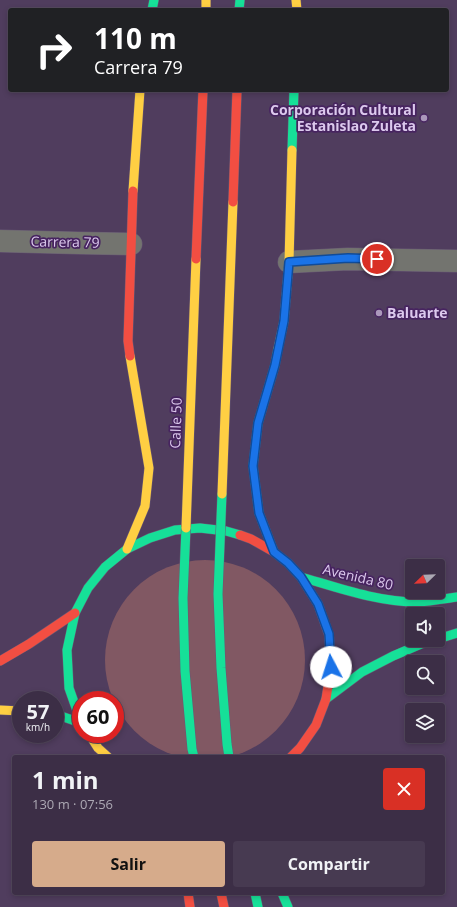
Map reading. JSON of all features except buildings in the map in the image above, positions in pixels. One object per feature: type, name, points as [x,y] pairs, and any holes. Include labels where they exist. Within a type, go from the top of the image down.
[{"type":"main road","points":[[127,549],[145,506],[149,468],[128,341],[132,204],[140,92]]},
{"type":"main road","name":"Calle 50","points":[[194,755],[185,672],[183,598],[203,92]]},
{"type":"main road","points":[[229,755],[221,668],[218,594],[236,92]]},
{"type":"main road","points":[[274,552],[259,513],[253,466],[258,423],[275,365],[284,321],[289,262],[294,92]]},
{"type":"main road","points":[[72,697],[69,688],[67,650],[75,613],[88,588],[105,567],[127,549],[150,538],[168,532],[200,528],[226,531],[251,539],[274,552],[288,563],[301,577],[318,604],[329,634],[331,667],[326,699],[316,725],[300,748],[293,755]]},
{"type":"main road","name":"Avenida 80","points":[[301,577],[358,593],[402,601],[433,601],[457,597]]},
{"type":"main road","points":[[0,661],[42,636],[75,613]]},
{"type":"main road","points":[[445,637],[457,633]]},
{"type":"main road","points":[[326,699],[362,672],[414,647]]},
{"type":"main road","points":[[0,710],[12,711]]},
{"type":"main road","points":[[95,743],[106,755]]},
{"type":"main road","points":[[188,895],[190,907]]},
{"type":"main road","points":[[221,895],[224,907]]},
{"type":"main road","points":[[255,895],[258,907]]},
{"type":"main road","points":[[283,895],[288,907]]},
{"type":"street","name":"Carrera 79","points":[[0,241],[131,244]]},
{"type":"street","points":[[289,262],[348,258],[457,261]]},
{"type":"shaded area","points":[[205,560],[224,562],[243,568],[260,577],[282,597],[288,605],[297,622],[303,641],[305,660],[303,679],[293,707],[282,723],[268,737],[252,748],[234,755],[176,755],[158,748],[142,737],[124,718],[124,691],[111,691],[107,679],[105,660],[107,641],[113,622],[122,605],[142,583],[150,577],[167,568],[186,562]]},
{"type":"traffic: fast","points":[[152,8],[154,0]]},
{"type":"traffic: fast","points":[[239,8],[240,0]]},
{"type":"traffic: fast","points":[[292,150],[294,92]]},
{"type":"traffic: fast","points":[[274,552],[259,513],[253,466],[258,423],[275,365],[278,349]]},
{"type":"traffic: fast","points":[[222,494],[218,594],[221,668],[229,755]]},
{"type":"traffic: fast","points":[[186,528],[183,598],[185,671],[194,755]]},
{"type":"traffic: fast","points":[[72,696],[69,688],[67,650],[75,613],[88,588],[105,567],[127,549],[150,538],[175,530],[200,528],[226,531],[240,535]]},
{"type":"traffic: fast","points":[[301,577],[359,594],[388,600],[418,602],[457,597]]},
{"type":"traffic: fast","points":[[445,637],[457,633]]},
{"type":"traffic: fast","points":[[326,699],[362,672],[414,647]]},
{"type":"traffic: fast","points":[[64,717],[72,720]]},
{"type":"traffic: fast","points":[[255,895],[258,907]]},
{"type":"traffic: fast","points":[[283,895],[288,907]]},
{"type":"traffic: slow","points":[[206,0],[206,8]]},
{"type":"traffic: slow","points":[[296,0],[297,8]]},
{"type":"traffic: slow","points":[[133,191],[140,92]]},
{"type":"traffic: slow","points":[[278,349],[284,321],[289,262],[292,150]]},
{"type":"traffic: slow","points":[[222,494],[233,202]]},
{"type":"traffic: slow","points":[[186,528],[196,259]]},
{"type":"traffic: slow","points":[[127,549],[145,506],[149,468],[130,356]]},
{"type":"traffic: slow","points":[[0,710],[12,711]]},
{"type":"traffic: slow","points":[[95,743],[106,755]]},
{"type":"traffic: jam","points":[[196,259],[203,92]]},
{"type":"traffic: jam","points":[[233,202],[237,92]]},
{"type":"traffic: jam","points":[[130,356],[128,341],[133,191]]},
{"type":"traffic: jam","points":[[240,535],[251,539],[274,552],[288,563],[301,577],[318,604],[329,635],[331,667],[326,699],[316,725],[300,748],[293,755]]},
{"type":"traffic: jam","points":[[0,661],[29,644],[75,613]]},
{"type":"traffic: jam","points":[[188,895],[190,907]]},
{"type":"traffic: jam","points":[[221,895],[224,907]]},
{"type":"place","name":"Corporación Cultural Estanislao Zuleta","points":[[424,118]]},
{"type":"place","name":"Baluarte","points":[[379,313]]},
{"type":"route","points":[[331,667],[329,634],[318,604],[301,577],[288,563],[274,552],[259,513],[253,466],[256,437],[258,423],[275,365],[284,321],[289,262],[348,258],[377,259]]}]
